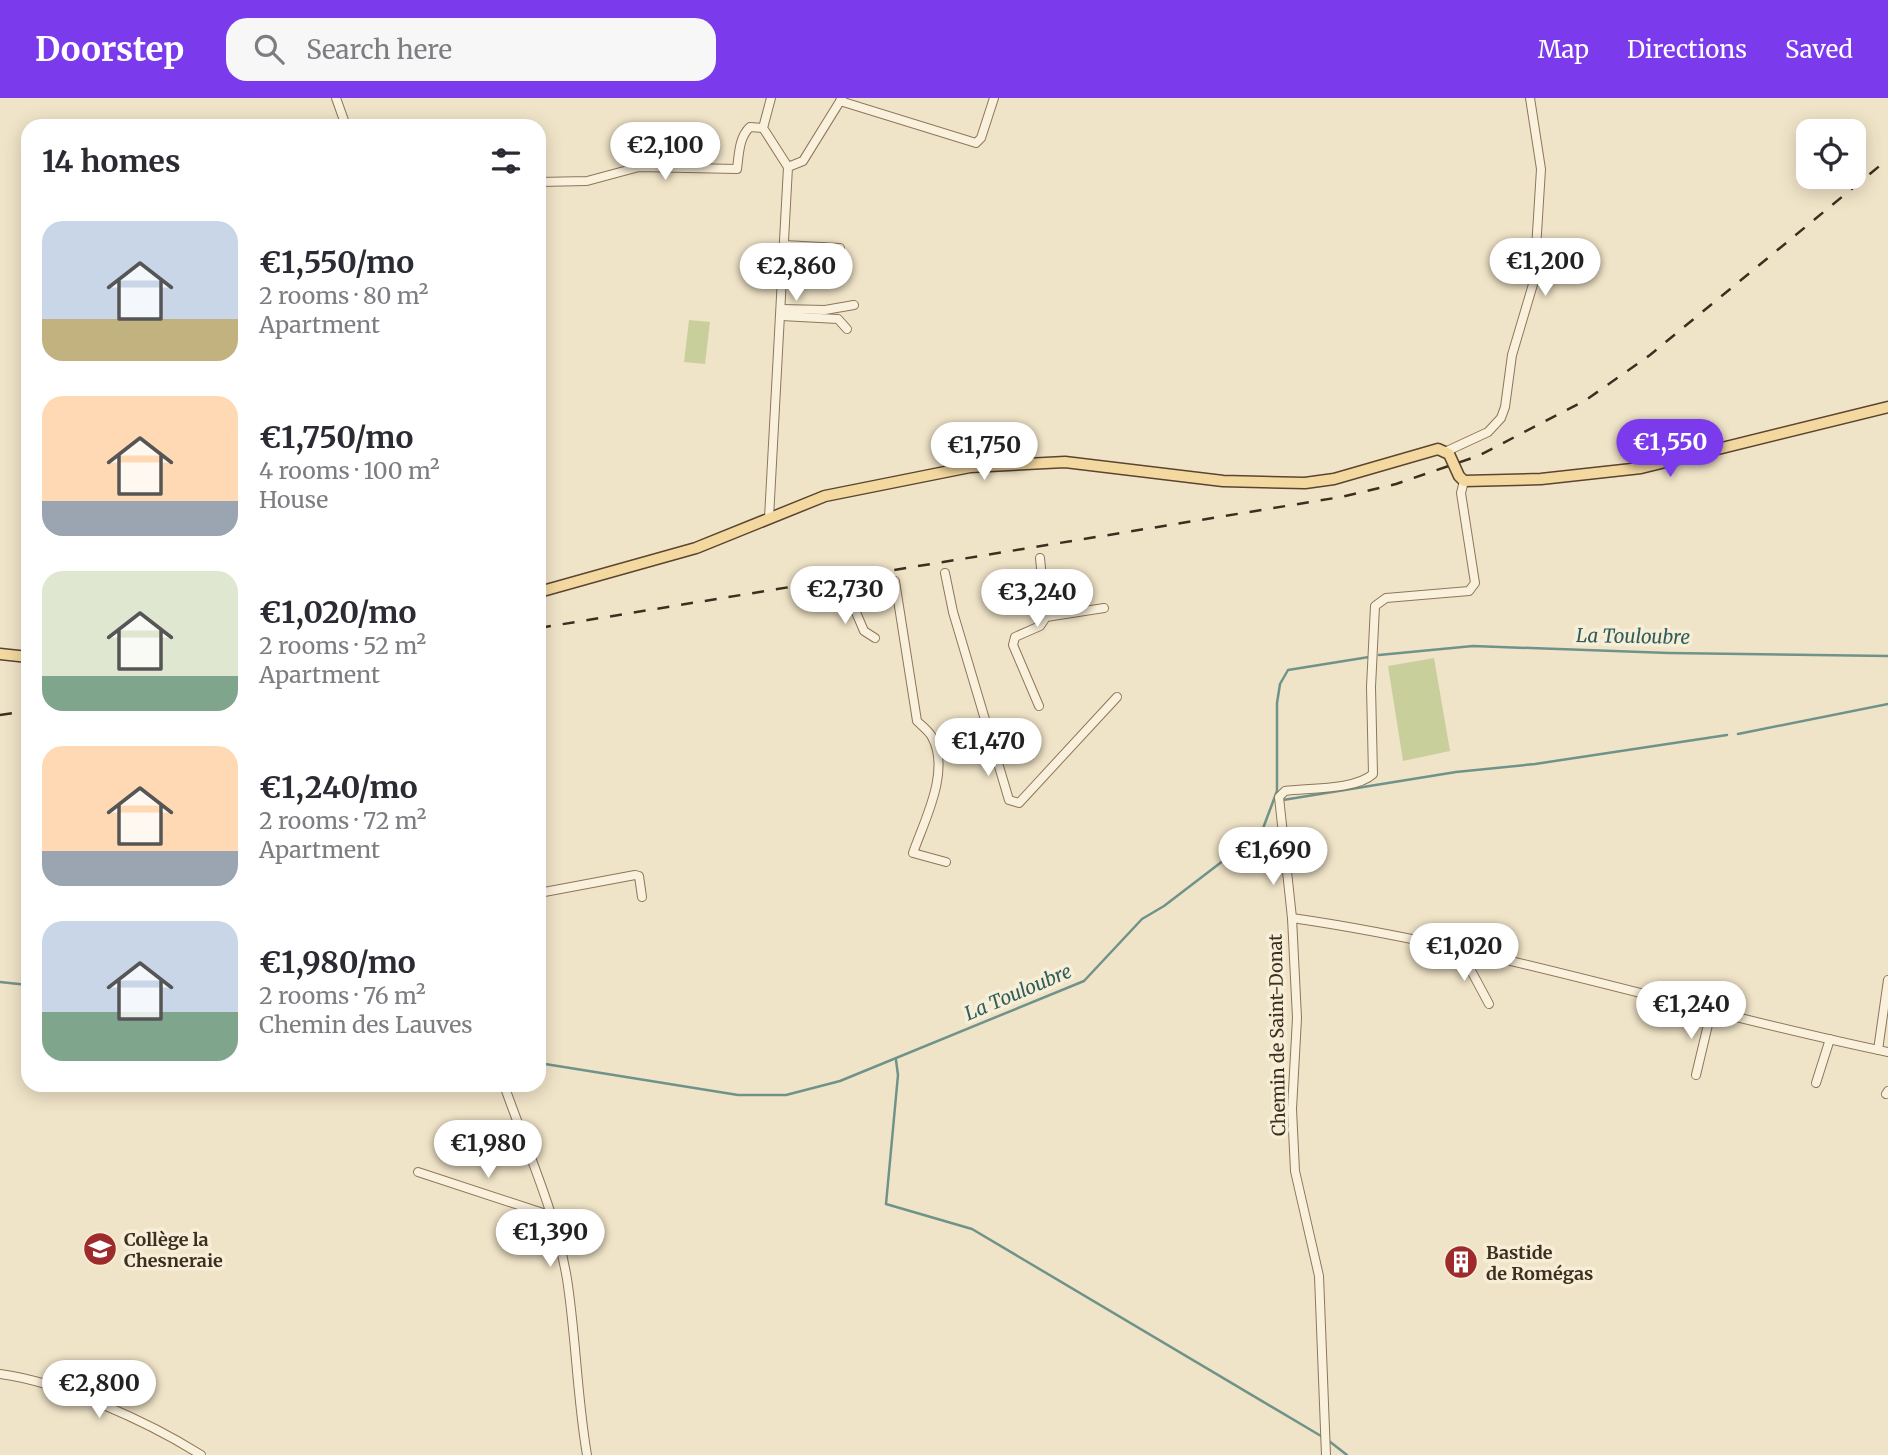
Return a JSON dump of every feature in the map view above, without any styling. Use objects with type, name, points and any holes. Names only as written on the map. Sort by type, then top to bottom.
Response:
[{"type":"main road","points":[[546,590],[696,548],[844,490],[1003,464],[1084,463],[1223,481],[1305,483],[1334,479],[1438,449],[1447,451],[1464,481],[1541,479],[1641,468],[1888,407]]},
{"type":"main road","points":[[0,654],[21,656]]},
{"type":"street","points":[[336,98],[344,119]]},
{"type":"street","points":[[769,518],[788,167],[763,128],[771,98]]},
{"type":"street","points":[[788,167],[803,161],[841,100],[976,143],[981,138],[994,98]]},
{"type":"street","points":[[1447,451],[1488,432],[1501,418],[1505,407],[1512,355],[1534,282],[1541,169],[1530,98]]},
{"type":"street","points":[[546,182],[587,181],[639,167],[737,169],[741,140],[746,130],[750,127],[763,128]]},
{"type":"street","points":[[784,246],[840,248]]},
{"type":"street","points":[[781,312],[825,310],[854,305]]},
{"type":"street","points":[[781,312],[838,319],[847,329]]},
{"type":"street","name":"Chemin de Saint-Donat","points":[[1326,1455],[1319,1276],[1295,1171],[1292,1109],[1297,1018],[1292,918],[1279,797],[1285,791],[1351,785],[1366,781],[1373,774],[1371,687],[1375,606],[1386,598],[1469,591],[1475,583],[1461,493],[1464,481]]},
{"type":"street","points":[[1039,706],[1013,645],[1016,637],[1040,626],[1046,617],[1040,558]]},
{"type":"street","points":[[945,573],[953,612],[1009,800],[1019,803],[1117,698]]},
{"type":"street","points":[[895,581],[917,721],[932,736],[938,766],[933,793],[913,853],[946,862]]},
{"type":"street","points":[[846,589],[864,631],[875,638]]},
{"type":"street","points":[[1046,617],[1104,608]]},
{"type":"street","points":[[546,892],[635,875],[639,876],[642,897]]},
{"type":"street","points":[[1292,918],[1361,928],[1460,950],[1711,1012],[1888,1052]]},
{"type":"street","points":[[1460,950],[1489,1004]]},
{"type":"street","points":[[1878,1050],[1888,980]]},
{"type":"street","points":[[1696,1075],[1711,1012]]},
{"type":"street","points":[[1816,1083],[1830,1040]]},
{"type":"street","points":[[506,1092],[549,1215],[567,1279],[587,1455]]},
{"type":"street","points":[[418,1172],[549,1215]]},
{"type":"street","points":[[0,1374],[22,1377],[104,1406],[177,1440],[201,1455]]},
{"type":"green space","points":[[689,320],[710,322],[705,364],[684,362]]},
{"type":"green space","points":[[1434,658],[1450,751],[1403,761],[1388,666]]},
{"type":"waterway","name":"La Touloubre","points":[[1379,655],[1473,646],[1669,653],[1888,656]]},
{"type":"waterway","name":"La Touloubre","points":[[546,1064],[738,1095],[786,1095],[840,1081],[1084,981],[1142,919],[1164,906],[1262,831],[1277,791],[1277,703],[1280,684],[1288,670],[1369,657]]},
{"type":"waterway","points":[[1738,734],[1888,704]]},
{"type":"waterway","points":[[1283,800],[1456,772],[1535,764],[1727,735]]},
{"type":"waterway","name":"La Touloubre","points":[[0,982],[21,984]]},
{"type":"waterway","points":[[896,1060],[898,1075],[886,1204],[972,1229],[1321,1436]]},
{"type":"waterway","points":[[1329,1441],[1347,1455]]},
{"type":"railway","points":[[546,627],[1341,497],[1396,484],[1478,456],[1586,400],[1650,355],[1888,159]]},
{"type":"railway","points":[[0,715],[21,712]]},
{"type":"place","name":"Collège la Chesneraie","points":[[100,1249]]},
{"type":"place","name":"Bastide de Romégas","points":[[1461,1262]]}]
